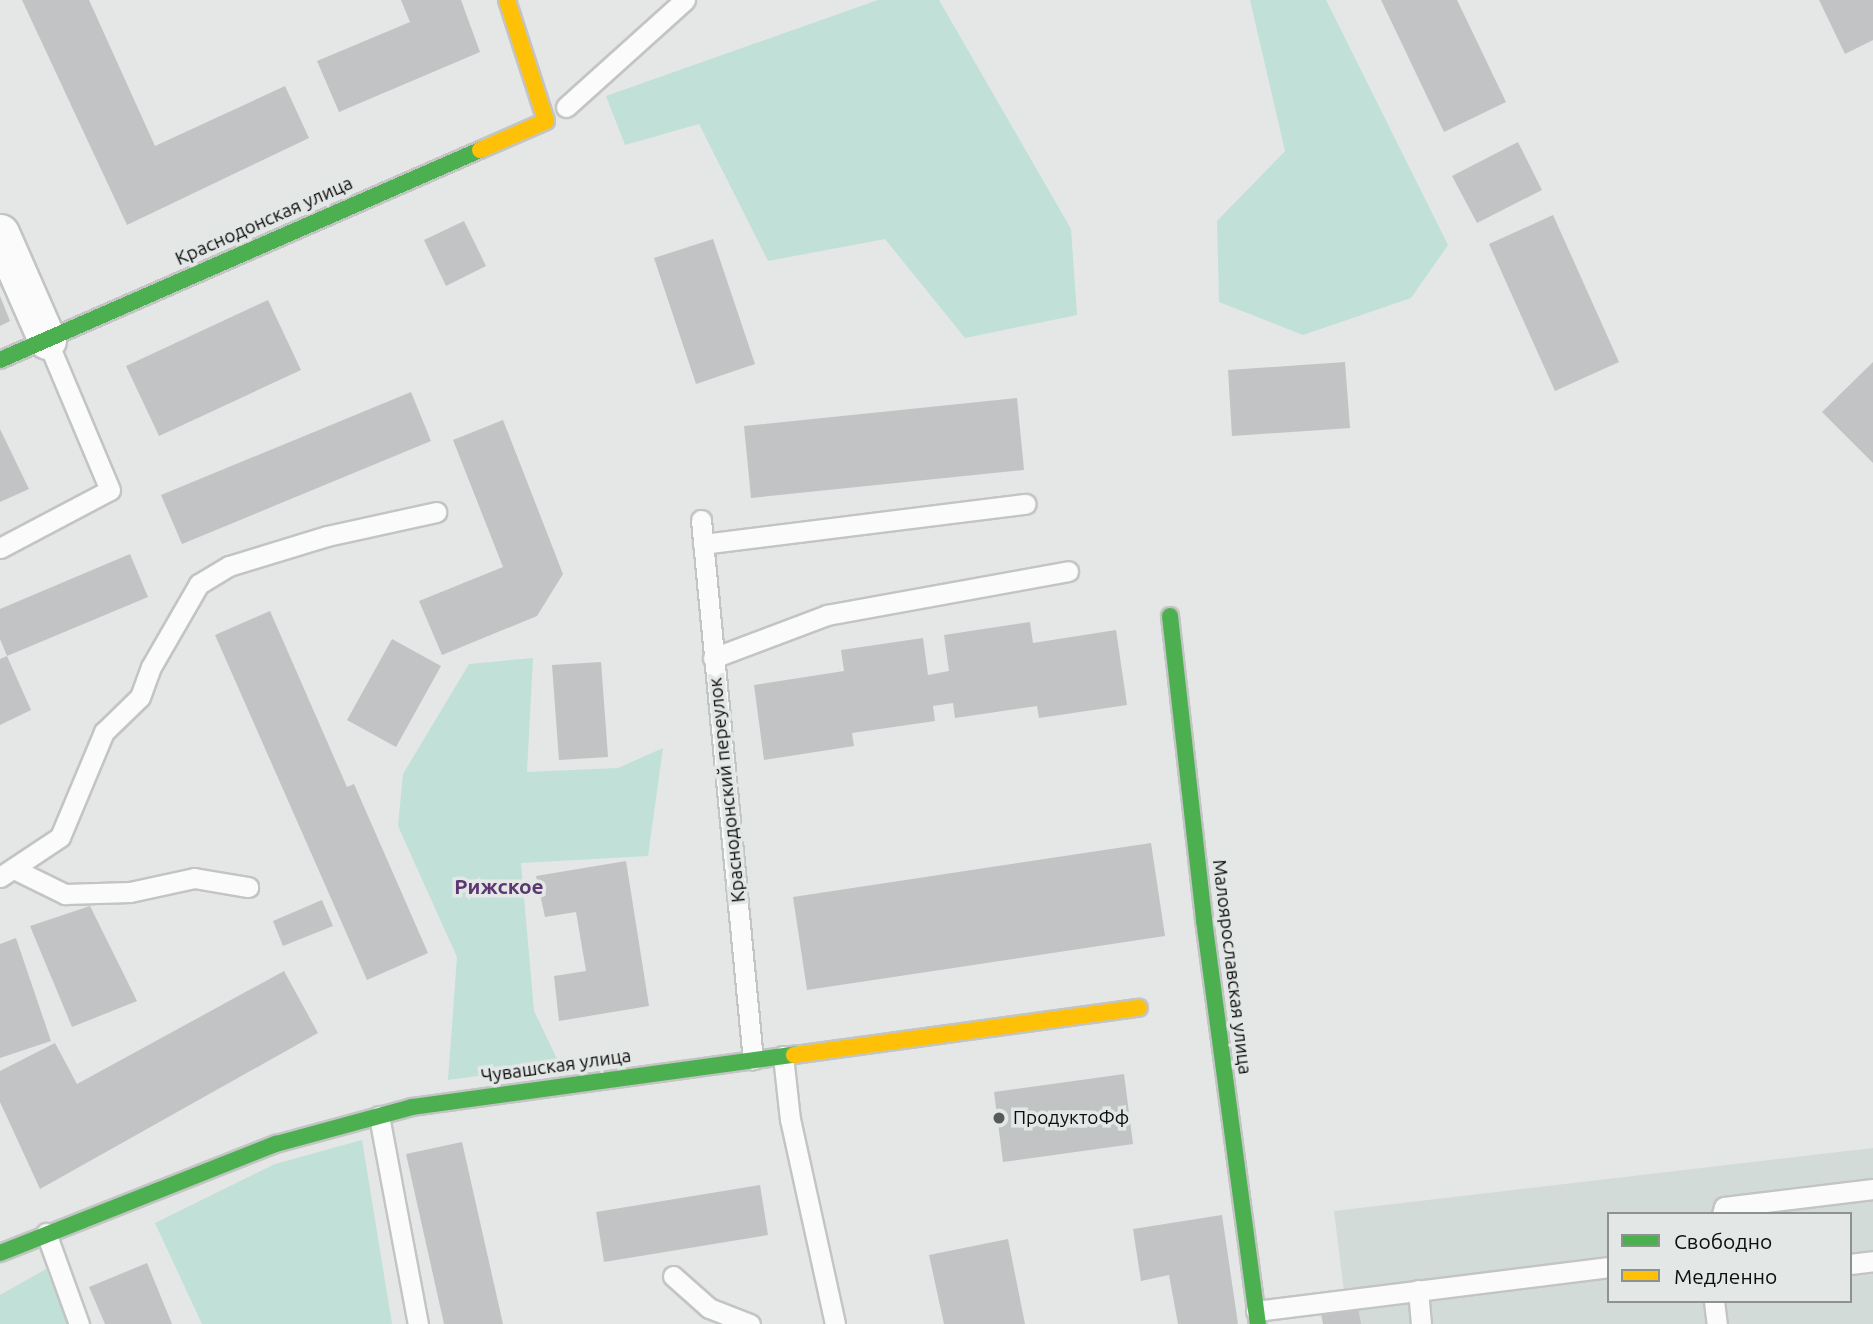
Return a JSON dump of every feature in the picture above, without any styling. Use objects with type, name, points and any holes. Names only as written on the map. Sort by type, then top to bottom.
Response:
[{"type":"street","name":"Краснодонская улица","points":[[0,360],[546,121],[507,0]]},
{"type":"street","points":[[0,233],[47,340]]},
{"type":"street","name":"Малоярославская улица","points":[[1170,616],[1204,920],[1257,1317]]},
{"type":"street","name":"Чувашская улица","points":[[0,1253],[276,1144],[412,1107],[1139,1007]]},
{"type":"lane","points":[[566,107],[685,0]]},
{"type":"lane","points":[[0,548],[110,490],[47,340]]},
{"type":"lane","points":[[703,544],[1026,504]]},
{"type":"lane","points":[[8,874],[60,837],[104,732],[141,697],[151,667],[199,584],[229,566],[327,536],[436,512]]},
{"type":"lane","name":"Краснодонский переулок","points":[[701,520],[753,1060]]},
{"type":"lane","points":[[713,658],[827,615],[1068,571]]},
{"type":"lane","points":[[8,874],[65,894],[130,892],[194,878],[248,887]]},
{"type":"lane","points":[[783,1056],[790,1119],[835,1324]]},
{"type":"lane","points":[[379,1116],[418,1324]]},
{"type":"lane","points":[[1723,1212],[1724,1207],[1873,1189]]},
{"type":"lane","points":[[47,1233],[79,1324]]},
{"type":"lane","points":[[1852,1265],[1873,1261]]},
{"type":"lane","points":[[1257,1317],[1418,1290],[1607,1267]]},
{"type":"lane","points":[[673,1276],[709,1308],[750,1324]]},
{"type":"lane","points":[[1418,1290],[1421,1324]]},
{"type":"lane","points":[[1714,1303],[1717,1324]]},
{"type":"shaded area","points":[[1873,1148],[1873,1324],[1348,1324],[1334,1211]]},
{"type":"green space","points":[[878,0],[939,0],[1071,229],[1077,315],[965,338],[885,239],[768,261],[699,124],[625,145],[606,96]]},
{"type":"green space","points":[[1250,0],[1326,0],[1448,245],[1411,298],[1303,335],[1219,302],[1217,221],[1285,151]]},
{"type":"green space","points":[[533,658],[527,772],[618,768],[663,748],[648,856],[521,863],[534,1011],[560,1065],[448,1080],[457,957],[398,826],[403,774],[469,664]]},
{"type":"green space","points":[[362,1140],[392,1324],[202,1324],[155,1223],[275,1164]]},
{"type":"green space","points":[[46,1269],[68,1324],[0,1324],[0,1295]]},
{"type":"building","points":[[22,0],[89,0],[155,146],[285,86],[309,138],[127,225]]},
{"type":"building","points":[[401,0],[461,0],[480,52],[339,112],[317,61],[410,22]]},
{"type":"building","points":[[1381,0],[1457,0],[1506,102],[1444,132]]},
{"type":"building","points":[[1819,0],[1873,0],[1873,40],[1845,54]]},
{"type":"building","points":[[1518,142],[1542,190],[1477,223],[1452,176]]},
{"type":"building","points":[[1553,215],[1619,362],[1555,391],[1489,244]]},
{"type":"building","points":[[464,221],[486,266],[446,286],[424,240]]},
{"type":"building","points":[[713,239],[755,364],[696,384],[654,258]]},
{"type":"building","points":[[0,296],[10,321],[0,326]]},
{"type":"building","points":[[268,300],[301,370],[159,436],[126,366]]},
{"type":"building","points":[[1345,362],[1350,428],[1232,436],[1228,370]]},
{"type":"building","points":[[1873,362],[1873,463],[1822,412]]},
{"type":"building","points":[[411,392],[431,441],[182,544],[161,495]]},
{"type":"building","points":[[1017,398],[1024,470],[751,498],[744,426]]},
{"type":"building","points":[[503,420],[563,574],[537,616],[442,655],[419,601],[503,567],[453,440]]},
{"type":"building","points":[[0,429],[29,489],[0,502]]},
{"type":"building","points":[[130,554],[148,597],[7,656],[0,639],[0,609]]},
{"type":"building","points":[[270,611],[347,787],[354,784],[428,953],[367,980],[215,635]]},
{"type":"building","points":[[1030,622],[1033,643],[1116,630],[1127,705],[1039,718],[1037,706],[955,718],[953,703],[933,706],[935,721],[852,733],[854,746],[764,760],[754,685],[844,671],[841,650],[923,638],[928,675],[949,671],[944,635]]},
{"type":"building","points":[[392,639],[441,666],[396,747],[347,720]]},
{"type":"building","points":[[7,656],[31,710],[0,725],[0,659]]},
{"type":"building","points":[[601,662],[608,757],[559,760],[552,665]]},
{"type":"building","points":[[1151,843],[1165,936],[807,990],[793,897]]},
{"type":"building","points":[[626,861],[649,1006],[559,1021],[554,976],[586,971],[576,912],[545,917],[536,876]]},
{"type":"building","points":[[322,900],[333,926],[283,946],[273,921]]},
{"type":"building","points":[[90,906],[137,1001],[72,1027],[30,926]]},
{"type":"building","points":[[16,938],[51,1041],[0,1058],[0,944]]},
{"type":"building","points":[[284,971],[318,1033],[40,1189],[0,1102],[0,1071],[55,1043],[77,1084]]},
{"type":"building","points":[[1124,1074],[1133,1144],[1003,1162],[994,1092]]},
{"type":"building","points":[[462,1142],[503,1324],[444,1324],[406,1154]]},
{"type":"building","points":[[760,1185],[768,1235],[604,1262],[596,1212]]},
{"type":"building","points":[[1222,1215],[1238,1324],[1178,1324],[1169,1275],[1141,1281],[1133,1229]]},
{"type":"building","points":[[1008,1239],[1025,1324],[944,1324],[929,1255]]},
{"type":"building","points":[[147,1263],[172,1324],[105,1324],[89,1287]]},
{"type":"building","points":[[1358,1307],[1361,1324],[1323,1324],[1321,1314]]},
{"type":"traffic: fast","points":[[0,360],[480,150]]},
{"type":"traffic: fast","points":[[1170,616],[1204,920],[1258,1324]]},
{"type":"traffic: fast","points":[[0,1253],[276,1144],[412,1107],[794,1055]]},
{"type":"traffic: slow","points":[[480,150],[546,121],[507,0]]},
{"type":"traffic: slow","points":[[794,1055],[1139,1008]]},
{"type":"place","name":"ПродуктоФф","points":[[999,1118]]},
{"type":"district","name":"Рижское","points":[[499,886]]}]
